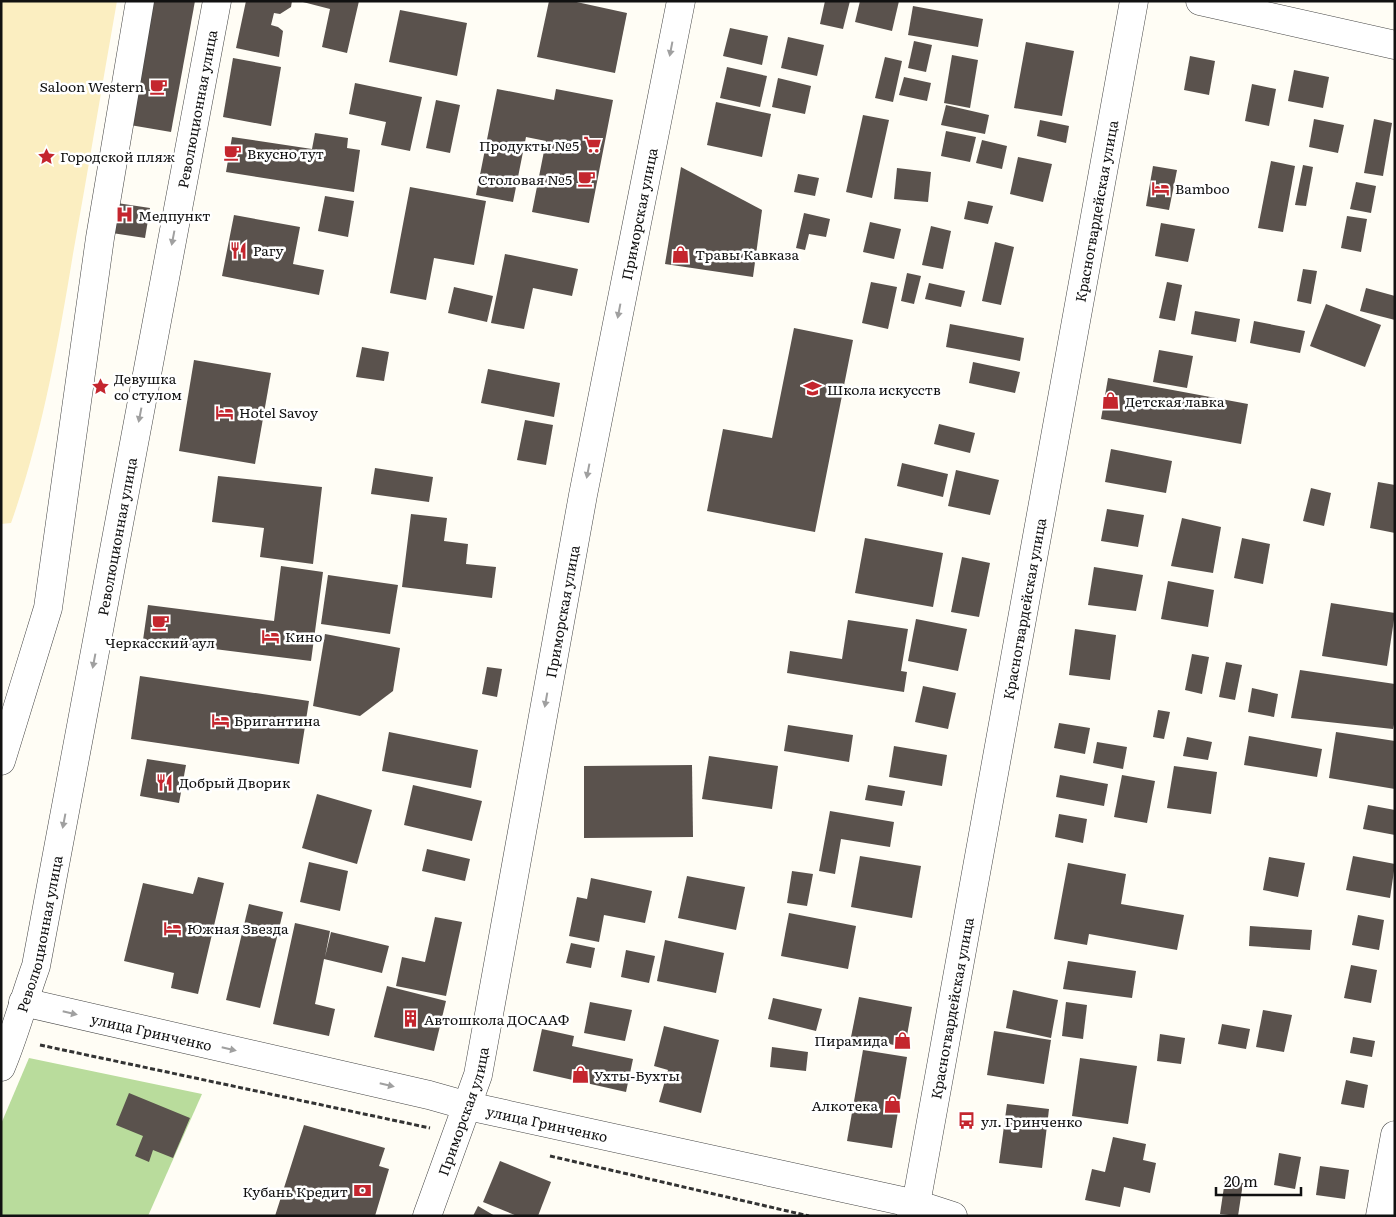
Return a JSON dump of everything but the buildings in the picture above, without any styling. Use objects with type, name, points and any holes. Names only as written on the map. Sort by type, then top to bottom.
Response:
[{"type":"street","points":[[1,761],[48,608],[100,238],[140,1]]},
{"type":"street","name":"Революционная улица","points":[[1,1067],[36,966],[218,1]]},
{"type":"street","name":"Приморская улица","points":[[427,1216],[478,1075],[581,505],[681,1]]},
{"type":"street","name":"Красногвардейская улица","points":[[914,1210],[1134,1]]},
{"type":"street","points":[[1200,1],[1395,45]]},
{"type":"street","name":"улица Гринченко","points":[[23,1002],[429,1095],[468,1106],[914,1210],[953,1216]]},
{"type":"street","points":[[1380,1216],[1395,1135]]},
{"type":"path","points":[[12,1039],[458,1134]]},
{"type":"path","points":[[543,1154],[808,1216]]},
{"type":"green space","points":[[29,1058],[202,1094],[148,1216],[1,1216],[1,1124]]},
{"type":"sand","name":"Городской пляж","points":[[1,1],[117,1],[48,390],[32,457],[11,523],[1,524]]},
{"type":"place","name":"Saloon Western","points":[[158,86]]},
{"type":"place","name":"Продукты №5","points":[[593,145]]},
{"type":"place","name":"Вкусно тут","points":[[233,153]]},
{"type":"place","name":"Городской пляж","points":[[46,156]]},
{"type":"place","name":"Столовая №5","points":[[586,179]]},
{"type":"place","name":"Bamboo","points":[[1161,188]]},
{"type":"place","name":"Медпункт","points":[[124,215]]},
{"type":"place","name":"Рагу","points":[[239,250]]},
{"type":"place","name":"Травы Кавказа","points":[[681,254]]},
{"type":"place","name":"Девушка со стулом","points":[[100,386]]},
{"type":"place","name":"Школа искусств","points":[[813,389]]},
{"type":"place","name":"Детская лавка","points":[[1111,401]]},
{"type":"place","name":"Hotel Savoy","points":[[225,412]]},
{"type":"place","name":"Черкасский аул","points":[[160,622]]},
{"type":"place","name":"Кино","points":[[271,636]]},
{"type":"place","name":"Бригантина","points":[[220,720]]},
{"type":"place","name":"Добрый Дворик","points":[[165,782]]},
{"type":"place","name":"Южная Звезда","points":[[173,928]]},
{"type":"place","name":"Автошкола ДОСААФ","points":[[410,1019]]},
{"type":"place","name":"Пирамида","points":[[902,1040]]},
{"type":"place","name":"Ухты-Бухты","points":[[580,1075]]},
{"type":"place","name":"Алкотека","points":[[892,1105]]},
{"type":"place","name":"ул. Гринченко","points":[[967,1121]]},
{"type":"place","name":"Кубань Кредит","points":[[362,1191]]}]
